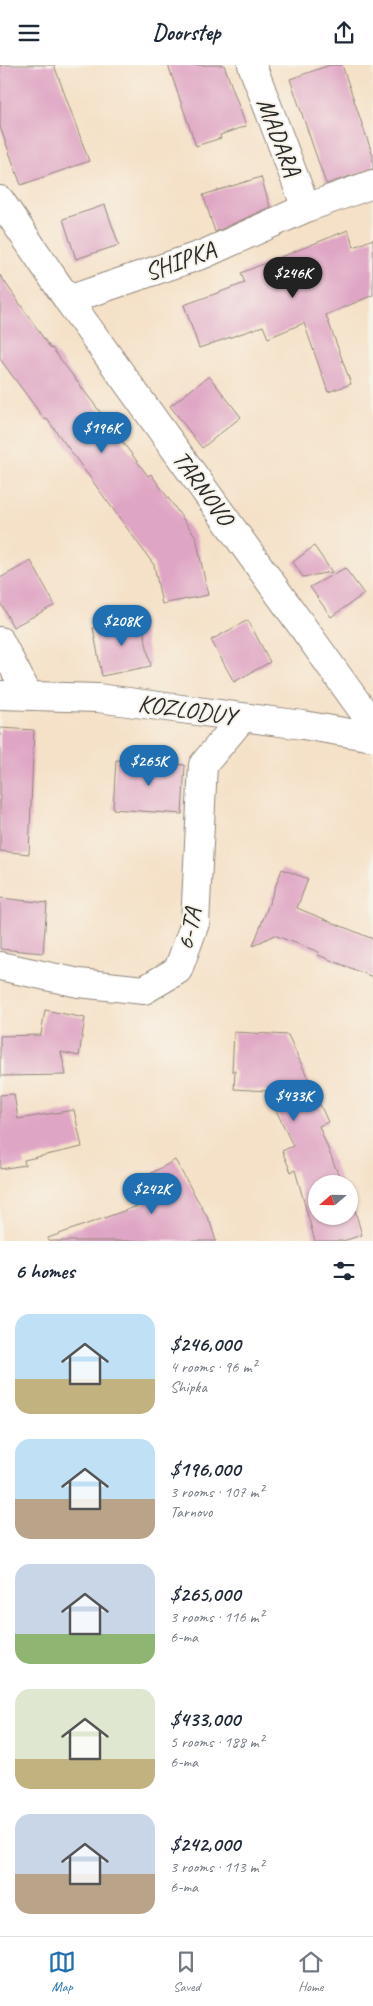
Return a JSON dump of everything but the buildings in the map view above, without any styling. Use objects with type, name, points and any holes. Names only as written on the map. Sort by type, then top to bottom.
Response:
[{"type":"street","name":"MADARA","points":[[252,65],[306,208]]},
{"type":"street","name":"SHIPKA","points":[[68,300],[204,254],[306,208],[373,184]]},
{"type":"street","name":"TARNOVO","points":[[0,200],[68,300],[373,725]]},
{"type":"street","points":[[0,641],[28,695]]},
{"type":"street","name":"KOZLODUY","points":[[0,695],[98,698],[243,717],[373,737]]},
{"type":"street","name":"6-ТА","points":[[0,966],[79,983],[144,991],[178,970],[195,923],[203,765],[243,717]]}]
